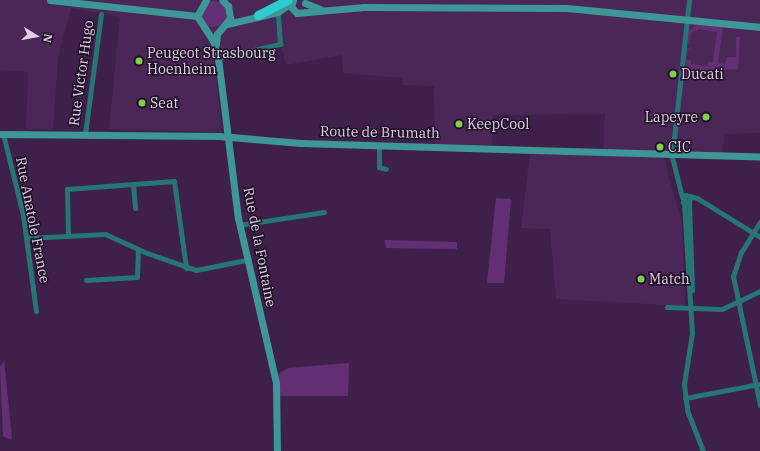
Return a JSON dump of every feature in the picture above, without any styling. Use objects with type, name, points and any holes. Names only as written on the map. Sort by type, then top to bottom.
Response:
[{"type":"highway","points":[[258,16],[290,1]]},
{"type":"street","points":[[50,0],[197,16],[203,1]]},
{"type":"street","points":[[222,0],[230,12],[242,19]]},
{"type":"street","points":[[689,0],[674,154],[682,197],[688,200],[700,201],[760,237]]},
{"type":"street","points":[[218,58],[280,44],[280,11],[290,1],[294,11]]},
{"type":"street","points":[[303,11],[304,1],[322,9]]},
{"type":"street","points":[[206,30],[221,29],[227,24],[242,19],[280,11],[322,9],[567,8],[760,27]]},
{"type":"street","points":[[227,24],[230,12]]},
{"type":"street","name":"Rue Victor Hugo","points":[[85,134],[101,14]]},
{"type":"street","name":"Rue de la Fontaine","points":[[197,16],[216,46],[239,225],[276,383],[277,451]]},
{"type":"street","name":"Rue de la Fontaine","points":[[216,46],[221,29]]},
{"type":"street","name":"Route de Brumath","points":[[2,134],[228,137],[379,146],[760,157]]},
{"type":"street","name":"Rue Anatole France","points":[[2,134],[27,238],[36,310]]},
{"type":"street","points":[[379,146],[379,167],[386,169]]},
{"type":"street","points":[[68,236],[67,188],[174,181],[186,268]]},
{"type":"street","points":[[679,182],[688,200],[692,308],[692,333],[684,371],[685,398],[703,451]]},
{"type":"street","points":[[133,184],[135,208]]},
{"type":"street","points":[[239,225],[324,212]]},
{"type":"street","points":[[760,222],[752,232],[734,270],[737,301],[757,384],[760,405]]},
{"type":"street","points":[[27,238],[105,234],[138,250],[186,268],[207,270],[246,260]]},
{"type":"street","points":[[86,280],[137,277],[138,250]]},
{"type":"street","points":[[667,307],[722,309],[760,291]]},
{"type":"street","points":[[685,398],[757,384]]},
{"type":"shaded area","points":[[0,0],[760,0],[760,133],[724,134],[722,154],[663,156],[682,223],[685,306],[556,299],[550,229],[521,228],[530,154],[603,155],[605,114],[493,115],[492,145],[435,144],[434,86],[403,85],[403,78],[343,73],[342,55],[286,65],[282,48],[214,60],[222,132],[109,129],[120,17],[71,8],[58,58],[53,129],[26,129],[28,72],[0,70]]},
{"type":"shaded area","points":[[213,1],[222,5],[226,14],[222,23],[213,27],[204,23],[200,14],[204,5]]},
{"type":"shaded area","points":[[697,25],[723,27],[718,63],[725,64],[727,57],[736,57],[736,37],[740,37],[738,69],[688,71],[687,77],[684,75],[687,50],[688,48],[691,49],[688,49],[686,59],[691,60],[691,64],[708,66],[708,62],[713,62],[717,32],[699,29],[691,33],[689,42],[692,44],[688,43],[689,31]]},
{"type":"shaded area","points":[[496,198],[511,199],[504,283],[487,283]]},
{"type":"shaded area","points":[[385,240],[457,242],[457,249],[386,248]]},
{"type":"shaded area","points":[[4,360],[11,440],[3,436],[0,367]]},
{"type":"shaded area","points":[[349,363],[348,396],[279,396],[278,374],[288,368]]},
{"type":"place","name":"Peugeot Strasbourg Hoenheim","points":[[139,61]]},
{"type":"place","name":"Ducati","points":[[673,74]]},
{"type":"place","name":"Seat","points":[[142,103]]},
{"type":"place","name":"Lapeyre","points":[[706,117]]},
{"type":"place","name":"KeepCool","points":[[459,124]]},
{"type":"place","name":"CIC","points":[[660,147]]},
{"type":"place","name":"Match","points":[[641,279]]}]
